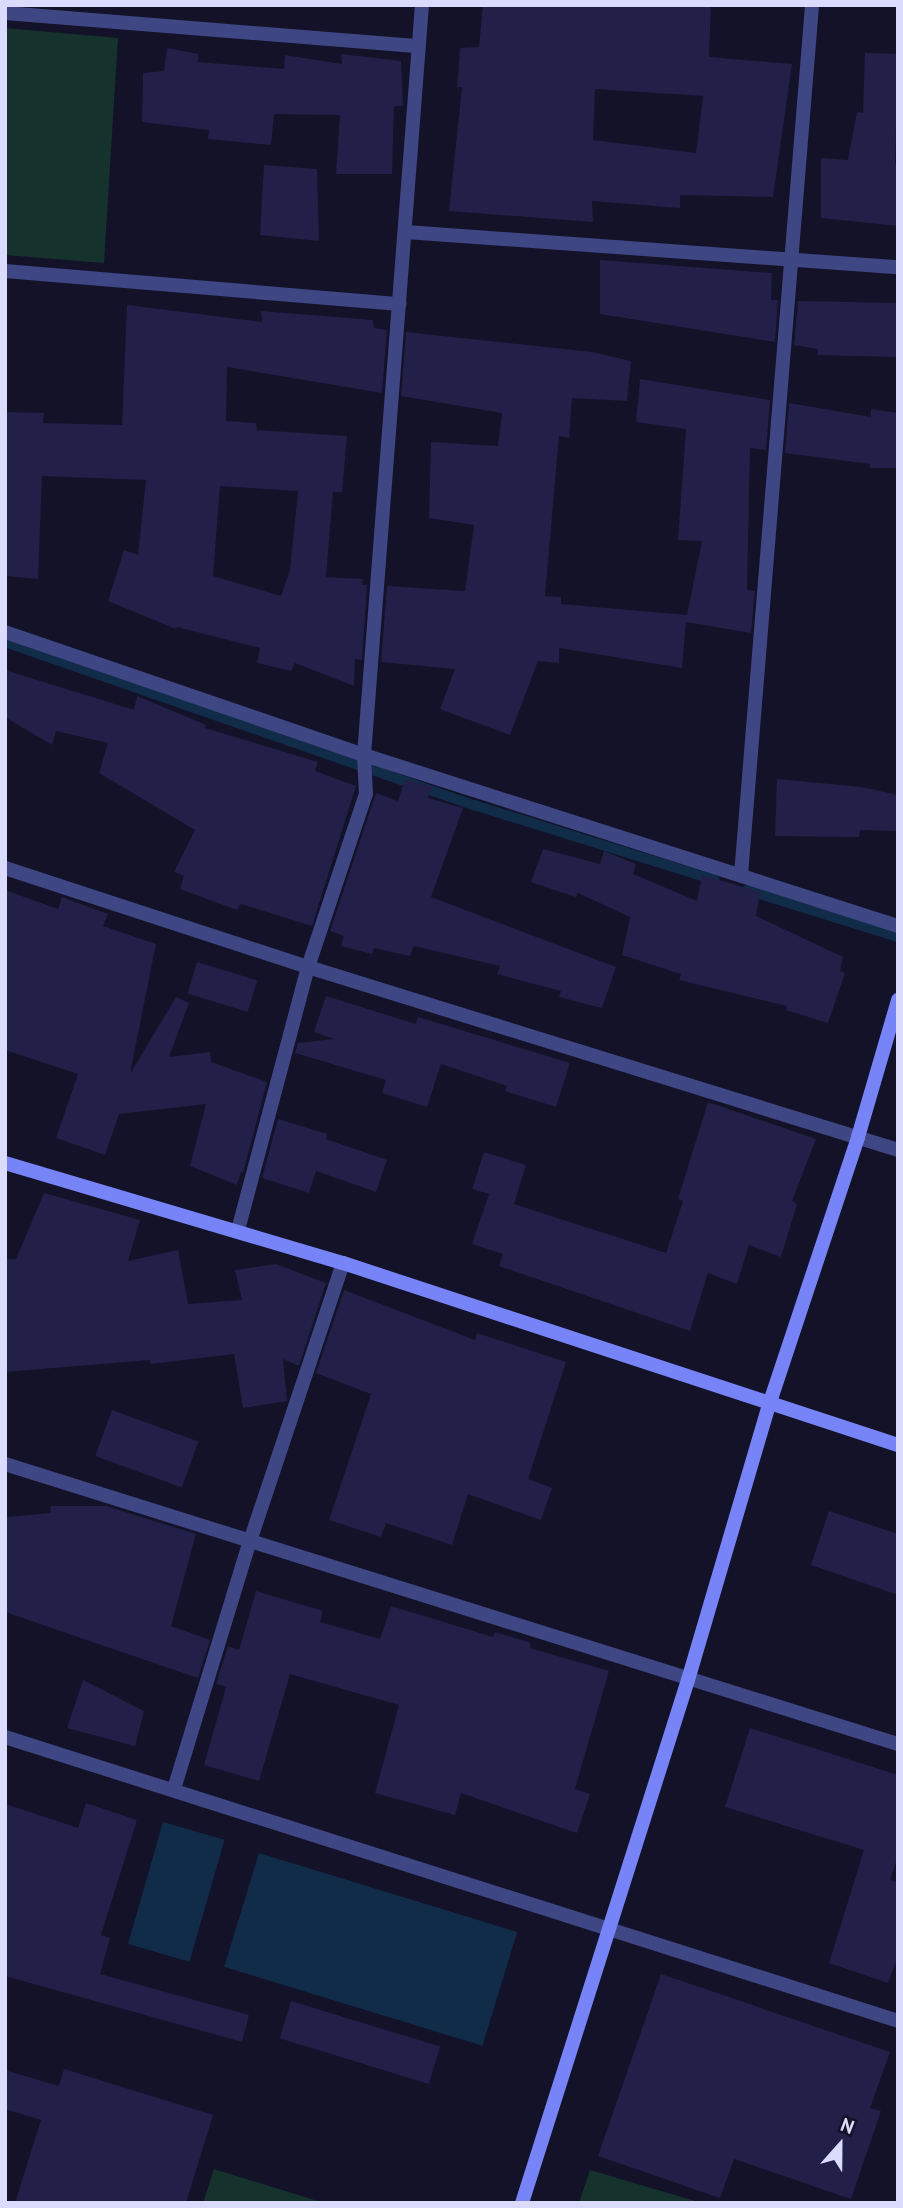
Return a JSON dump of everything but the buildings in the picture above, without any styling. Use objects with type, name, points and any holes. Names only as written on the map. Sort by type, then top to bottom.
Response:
[{"type":"street","points":[[238,1230],[308,967],[366,794],[364,755],[422,5]]},
{"type":"street","points":[[741,876],[812,5]]},
{"type":"street","points":[[5,13],[419,46]]},
{"type":"street","points":[[406,232],[898,267]]},
{"type":"street","points":[[5,271],[400,304]]},
{"type":"street","points":[[5,632],[364,755],[898,926]]},
{"type":"street","points":[[5,868],[308,967],[898,1150]]},
{"type":"street","points":[[522,2203],[688,1680],[769,1405],[858,1137],[898,1000]]},
{"type":"street","points":[[5,1163],[238,1230],[898,1445]]},
{"type":"street","points":[[174,1789],[250,1541],[342,1264]]},
{"type":"street","points":[[5,1464],[898,1744]]},
{"type":"street","points":[[5,1737],[898,2021]]},
{"type":"green space","points":[[5,28],[118,38],[104,263],[5,255]]},
{"type":"green space","points":[[214,2169],[324,2203],[203,2203]]},
{"type":"green space","points":[[590,2170],[702,2203],[579,2203]]},
{"type":"water","points":[[163,1822],[225,1840],[190,1962],[128,1944]]},
{"type":"water","points":[[259,1853],[517,1932],[482,2046],[224,1967]]},
{"type":"waterway","points":[[5,642],[474,805],[715,880]]},
{"type":"waterway","points":[[747,890],[898,937]]}]
